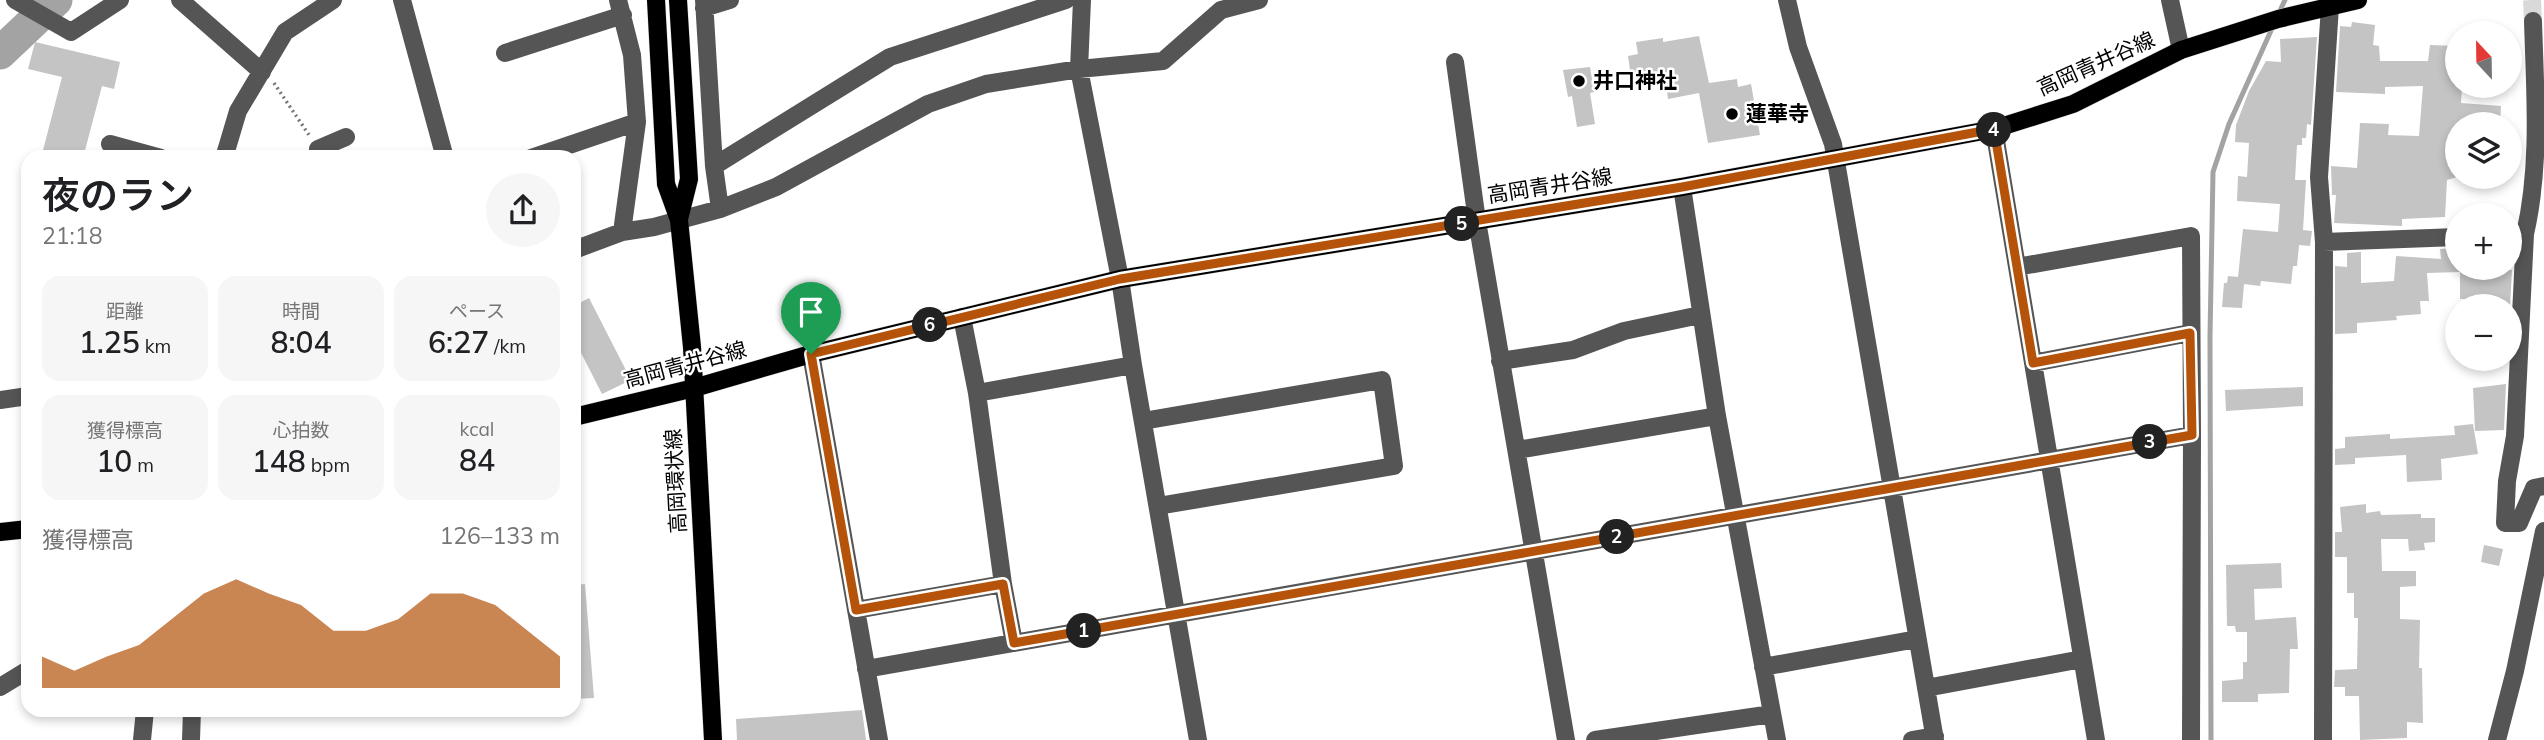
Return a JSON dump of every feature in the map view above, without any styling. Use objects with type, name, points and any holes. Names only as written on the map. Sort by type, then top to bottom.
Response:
[{"type":"main road","name":"高岡環状線","points":[[656,0],[666,184],[679,220],[694,388],[713,740]]},
{"type":"main road","name":"高岡環状線","points":[[678,0],[689,179],[679,220]]},
{"type":"main road","name":"高岡青井谷線","points":[[581,416],[694,388],[811,354],[1120,279],[1682,187],[1994,129],[2073,104],[2181,50],[2336,3],[2358,0]]},
{"type":"main road","points":[[0,532],[21,530]]},
{"type":"street","points":[[15,0],[71,32],[120,0]]},
{"type":"street","points":[[180,0],[262,72]]},
{"type":"street","points":[[227,150],[239,111],[285,32],[333,0]]},
{"type":"street","points":[[402,0],[443,150]]},
{"type":"street","points":[[720,209],[714,166],[704,4],[730,0]]},
{"type":"street","points":[[714,166],[890,57],[1066,0]]},
{"type":"street","points":[[1082,0],[1079,69],[1120,279],[1198,740]]},
{"type":"street","points":[[581,247],[622,232],[720,209],[776,187],[928,104],[986,84],[1079,69],[1163,61],[1221,10],[1259,0]]},
{"type":"street","points":[[1787,0],[1798,47],[1833,144],[1935,738],[1912,740]]},
{"type":"street","points":[[2170,0],[2181,50]]},
{"type":"street","points":[[2323,740],[2324,242],[2319,177],[2336,3]]},
{"type":"street","points":[[505,53],[620,8],[632,55],[637,122],[622,232]]},
{"type":"street","points":[[2522,224],[2530,209],[2537,136],[2533,21]]},
{"type":"street","points":[[1455,62],[1477,221],[1566,740]]},
{"type":"street","points":[[555,150],[637,122]]},
{"type":"street","points":[[1994,129],[2096,740]]},
{"type":"street","points":[[2537,136],[2544,153]]},
{"type":"street","points":[[324,150],[346,137]]},
{"type":"street","points":[[110,145],[130,150]]},
{"type":"street","points":[[1682,187],[1717,416],[1777,740]]},
{"type":"street","points":[[2017,267],[2192,236],[2192,740]]},
{"type":"street","points":[[2324,242],[2445,237]]},
{"type":"street","points":[[2517,280],[2515,436],[2507,481],[2505,523],[2519,523],[2534,488],[2544,486]]},
{"type":"street","points":[[1500,361],[1573,350],[1624,331],[1700,315]]},
{"type":"street","points":[[961,317],[977,393],[1003,584],[1014,643]]},
{"type":"street","points":[[2033,363],[2190,333]]},
{"type":"street","points":[[811,354],[878,740]]},
{"type":"street","points":[[977,393],[1133,365]]},
{"type":"street","points":[[1143,421],[1382,380],[1394,466],[1158,506]]},
{"type":"street","points":[[0,400],[21,397]]},
{"type":"street","points":[[1517,450],[1717,416]]},
{"type":"street","points":[[866,669],[2192,435]]},
{"type":"street","points":[[2497,740],[2515,671],[2544,531]]},
{"type":"street","points":[[856,610],[1003,584]]},
{"type":"street","points":[[1763,667],[1917,639]]},
{"type":"street","points":[[1926,688],[2082,659]]},
{"type":"street","points":[[0,687],[21,674]]},
{"type":"street","points":[[1595,740],[1772,713]]},
{"type":"street","points":[[142,740],[144,717]]},
{"type":"street","points":[[191,740],[192,717]]},
{"type":"path","points":[[262,72],[272,80],[317,150]]},
{"type":"building","points":[[2352,22],[2375,25],[2373,45],[2379,46],[2380,61],[2428,61],[2430,45],[2445,46],[2445,98],[2461,98],[2461,103],[2501,106],[2501,112],[2445,112],[2445,217],[2402,219],[2402,226],[2334,223],[2336,195],[2332,195],[2331,166],[2357,168],[2360,123],[2389,124],[2388,135],[2419,136],[2423,86],[2385,87],[2385,94],[2336,92],[2340,26],[2351,27]]},
{"type":"building","points":[[1699,36],[1709,83],[1737,79],[1738,87],[1751,84],[1760,135],[1708,143],[1699,93],[1668,99],[1664,71],[1631,77],[1628,56],[1638,54],[1636,42],[1663,38],[1663,42]]},
{"type":"building","points":[[2317,37],[2311,125],[2307,124],[2306,138],[2302,138],[2302,145],[2297,145],[2295,180],[2306,180],[2303,230],[2312,231],[2310,246],[2299,245],[2297,266],[2293,266],[2291,284],[2261,281],[2260,286],[2244,284],[2242,308],[2222,307],[2224,283],[2227,283],[2228,276],[2238,277],[2243,229],[2278,232],[2280,204],[2237,201],[2238,176],[2247,177],[2249,143],[2235,142],[2236,125],[2249,91],[2266,61],[2281,62],[2280,39]]},
{"type":"building","points":[[35,42],[120,62],[114,89],[102,86],[85,150],[43,150],[62,77],[28,69]]},
{"type":"building","points":[[1590,67],[1594,92],[1590,93],[1595,124],[1577,127],[1572,96],[1568,97],[1563,70]]},
{"type":"building","points":[[2440,249],[2445,249],[2445,272],[2427,273],[2429,301],[2420,301],[2421,314],[2396,316],[2397,320],[2357,323],[2357,333],[2335,334],[2335,266],[2347,267],[2347,253],[2361,252],[2361,283],[2394,281],[2396,256],[2441,259]]},
{"type":"building","points":[[2460,280],[2511,280],[2511,294],[2460,294]]},
{"type":"building","points":[[589,298],[631,380],[602,394],[581,353],[581,302]]},
{"type":"building","points":[[2506,384],[2504,430],[2475,431],[2473,388]]},
{"type":"building","points":[[2303,387],[2303,406],[2226,411],[2225,390]]},
{"type":"building","points":[[2473,424],[2478,454],[2441,459],[2442,480],[2407,482],[2406,455],[2355,458],[2355,464],[2335,465],[2335,449],[2345,448],[2345,437],[2390,434],[2390,439],[2455,435],[2454,426]]},
{"type":"building","points":[[2366,504],[2366,513],[2380,511],[2381,515],[2421,514],[2421,518],[2435,518],[2435,542],[2424,543],[2425,550],[2409,551],[2408,539],[2381,539],[2382,571],[2416,571],[2416,586],[2400,587],[2400,619],[2420,620],[2419,668],[2422,668],[2423,723],[2407,722],[2407,738],[2360,740],[2359,696],[2345,696],[2345,687],[2334,687],[2335,670],[2357,669],[2358,618],[2354,618],[2354,593],[2347,593],[2347,557],[2335,557],[2335,532],[2342,532],[2340,507]]},
{"type":"building","points":[[2484,545],[2503,549],[2499,566],[2481,562]]},
{"type":"building","points":[[2281,563],[2282,588],[2254,589],[2255,620],[2296,617],[2298,649],[2290,649],[2289,693],[2258,694],[2258,702],[2222,702],[2222,681],[2243,679],[2243,662],[2247,662],[2247,632],[2236,632],[2235,626],[2227,626],[2226,565]]},
{"type":"building","points":[[581,584],[585,584],[594,698],[581,699]]},
{"type":"building","points":[[862,710],[866,740],[737,740],[736,719]]},
{"type":"waterway","points":[[0,53],[56,0]]},
{"type":"waterway","points":[[2278,15],[2285,0]]},
{"type":"waterway","points":[[2211,740],[2210,336],[2213,172],[2229,124],[2274,24]]},
{"type":"tunnel","points":[[2532,0],[2533,21]]},
{"type":"place","name":"井口神社","points":[[1579,81]]},
{"type":"place","name":"蓮華寺","points":[[1732,114]]},
{"type":"route","points":[[1994,129],[2033,363],[2190,333],[2192,435],[1014,643],[1003,584],[856,610],[811,354],[1120,279],[1682,187],[1994,129]]}]
